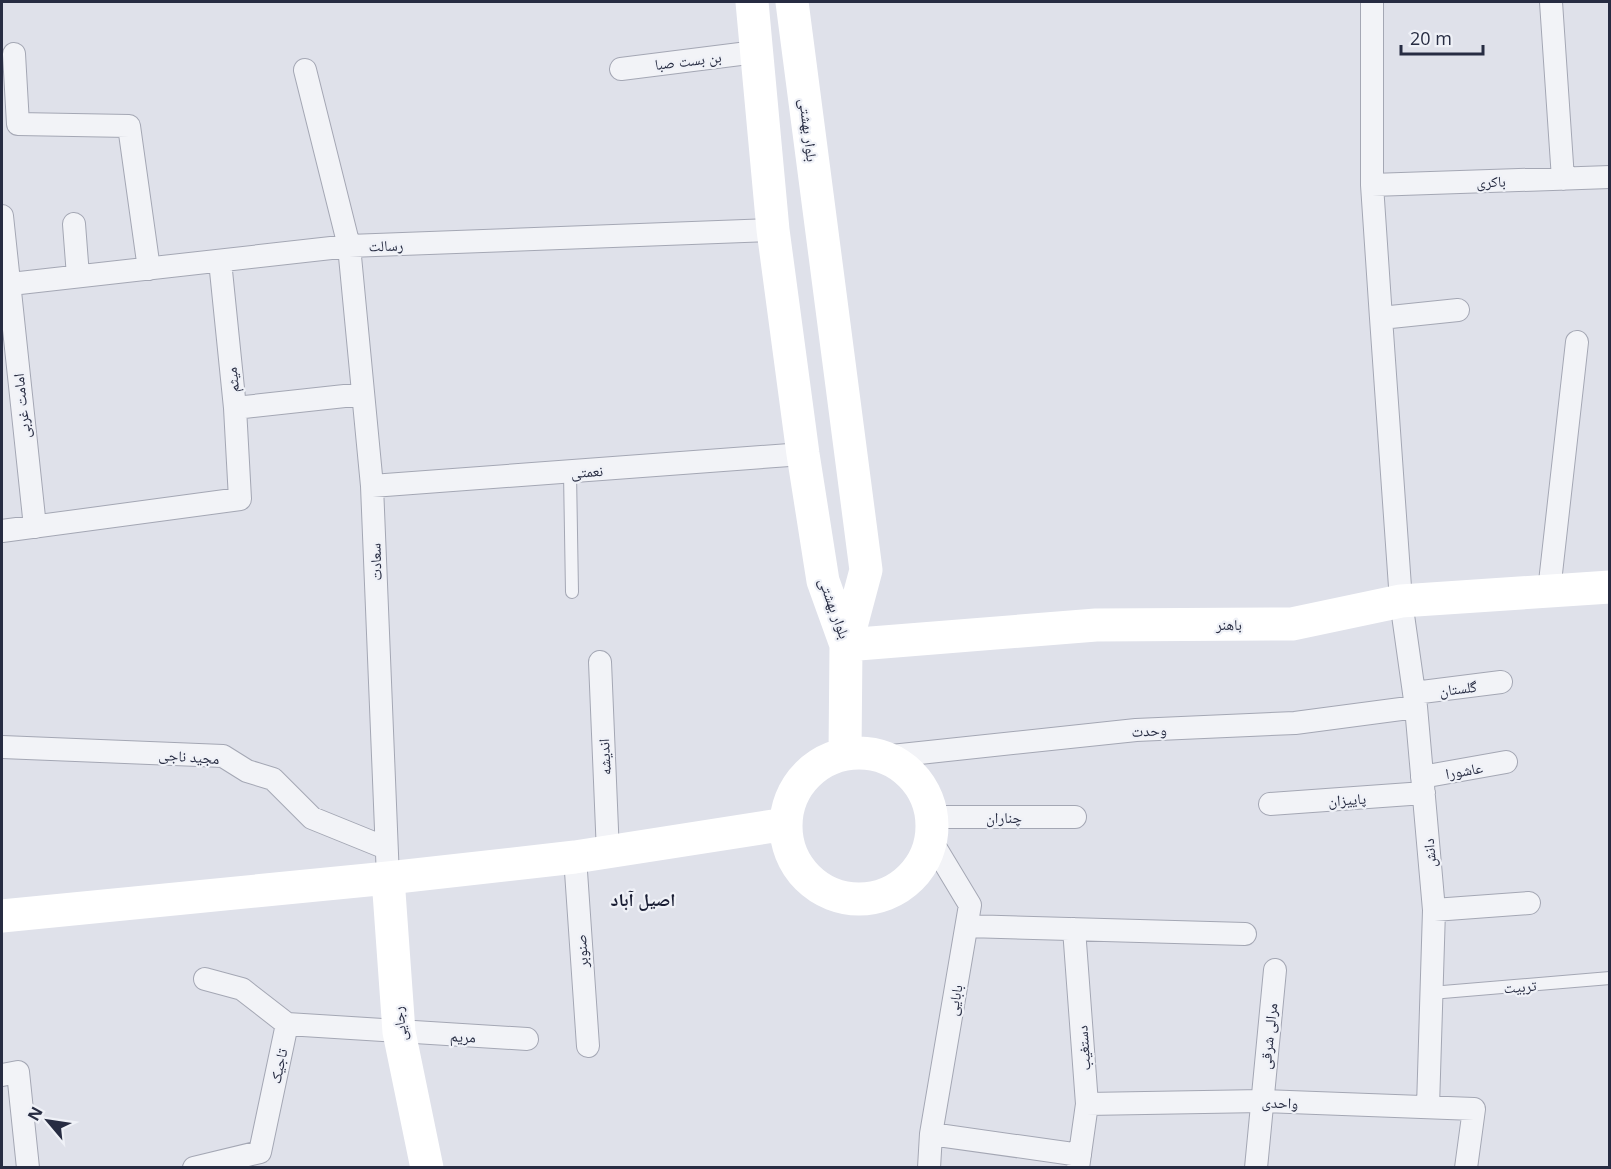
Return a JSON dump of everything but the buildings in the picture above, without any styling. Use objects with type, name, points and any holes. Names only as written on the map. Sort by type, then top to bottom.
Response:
[{"type":"main road","name":"بلوار بهشتی","points":[[752,2],[773,230],[803,454],[823,581],[846,645]]},
{"type":"main road","name":"بلوار بهشتی","points":[[792,2],[866,570],[846,645]]},
{"type":"main road","name":"باهنر","points":[[846,645],[1096,625],[1293,624],[1401,601],[1610,587]]},
{"type":"main road","points":[[845,754],[846,645]]},
{"type":"main road","points":[[869,753],[882,757],[893,760],[912,774],[926,794],[932,830],[923,864],[907,883],[886,895],[862,900],[839,897],[816,887],[800,870],[789,848],[786,824],[790,800],[803,778],[822,763],[845,754],[869,753]]},
{"type":"main road","points":[[2,916],[387,863],[575,857],[786,824]]},
{"type":"main road","name":"رجایی","points":[[387,863],[399,1032],[427,1167]]},
{"type":"street","name":"دانش","points":[[1372,2],[1372,185],[1381,318],[1401,601],[1415,700],[1434,910],[1428,1107]]},
{"type":"street","points":[[1551,2],[1563,178]]},
{"type":"street","name":"بن بست صبا","points":[[621,69],[756,52]]},
{"type":"street","points":[[14,54],[18,124],[129,126],[149,268]]},
{"type":"street","name":"سعادت","points":[[305,70],[349,246],[372,486],[387,863]]},
{"type":"street","name":"باکری","points":[[1372,185],[1610,177]]},
{"type":"street","name":"امامت غربی","points":[[2,216],[5,285],[35,527]]},
{"type":"street","points":[[74,224],[78,276]]},
{"type":"street","name":"رسالت","points":[[5,285],[349,246],[773,230]]},
{"type":"street","name":"میثم","points":[[35,527],[240,499],[235,408],[220,261]]},
{"type":"street","points":[[1381,318],[1458,310]]},
{"type":"street","points":[[1549,591],[1577,342]]},
{"type":"street","points":[[235,408],[363,394]]},
{"type":"street","name":"نعمتی","points":[[372,486],[803,454]]},
{"type":"street","points":[[2,531],[35,527]]},
{"type":"street","name":"اندیشه","points":[[600,662],[608,853]]},
{"type":"street","name":"گلستان","points":[[1415,700],[1501,682]]},
{"type":"street","name":"وحدت","points":[[882,757],[1136,730],[1295,723],[1415,700]]},
{"type":"street","name":"مجید ناجی","points":[[2,747],[222,756],[247,771],[273,779],[312,818],[387,863]]},
{"type":"street","name":"عاشورا","points":[[1423,785],[1506,762]]},
{"type":"street","name":"پاییزان","points":[[1270,804],[1423,785]]},
{"type":"street","name":"چناران","points":[[932,830],[1075,817]]},
{"type":"street","name":"بابایی","points":[[929,1167],[931,1134],[970,905],[932,830]]},
{"type":"street","name":"صنوبر","points":[[575,857],[588,1046]]},
{"type":"street","points":[[1434,910],[1529,903]]},
{"type":"street","points":[[967,926],[1245,934]]},
{"type":"street","name":"دستغیب","points":[[1074,929],[1087,1104],[1079,1161]]},
{"type":"street","name":"مرالی شرقی","points":[[1256,1167],[1275,970]]},
{"type":"street","points":[[205,979],[242,989],[287,1024],[399,1032]]},
{"type":"street","name":"تاجیک","points":[[194,1167],[260,1152],[287,1024]]},
{"type":"street","name":"مریم","points":[[399,1032],[527,1039]]},
{"type":"street","points":[[2,1075],[18,1072],[28,1167]]},
{"type":"street","name":"واحدی","points":[[1087,1104],[1262,1101],[1474,1109],[1466,1167]]},
{"type":"street","points":[[931,1134],[1079,1161]]},
{"type":"lane","points":[[570,473],[572,592]]},
{"type":"lane","name":"تربیت","points":[[1431,993],[1610,978]]},
{"type":"district","name":"اصیل آباد","points":[[643,899]]}]
